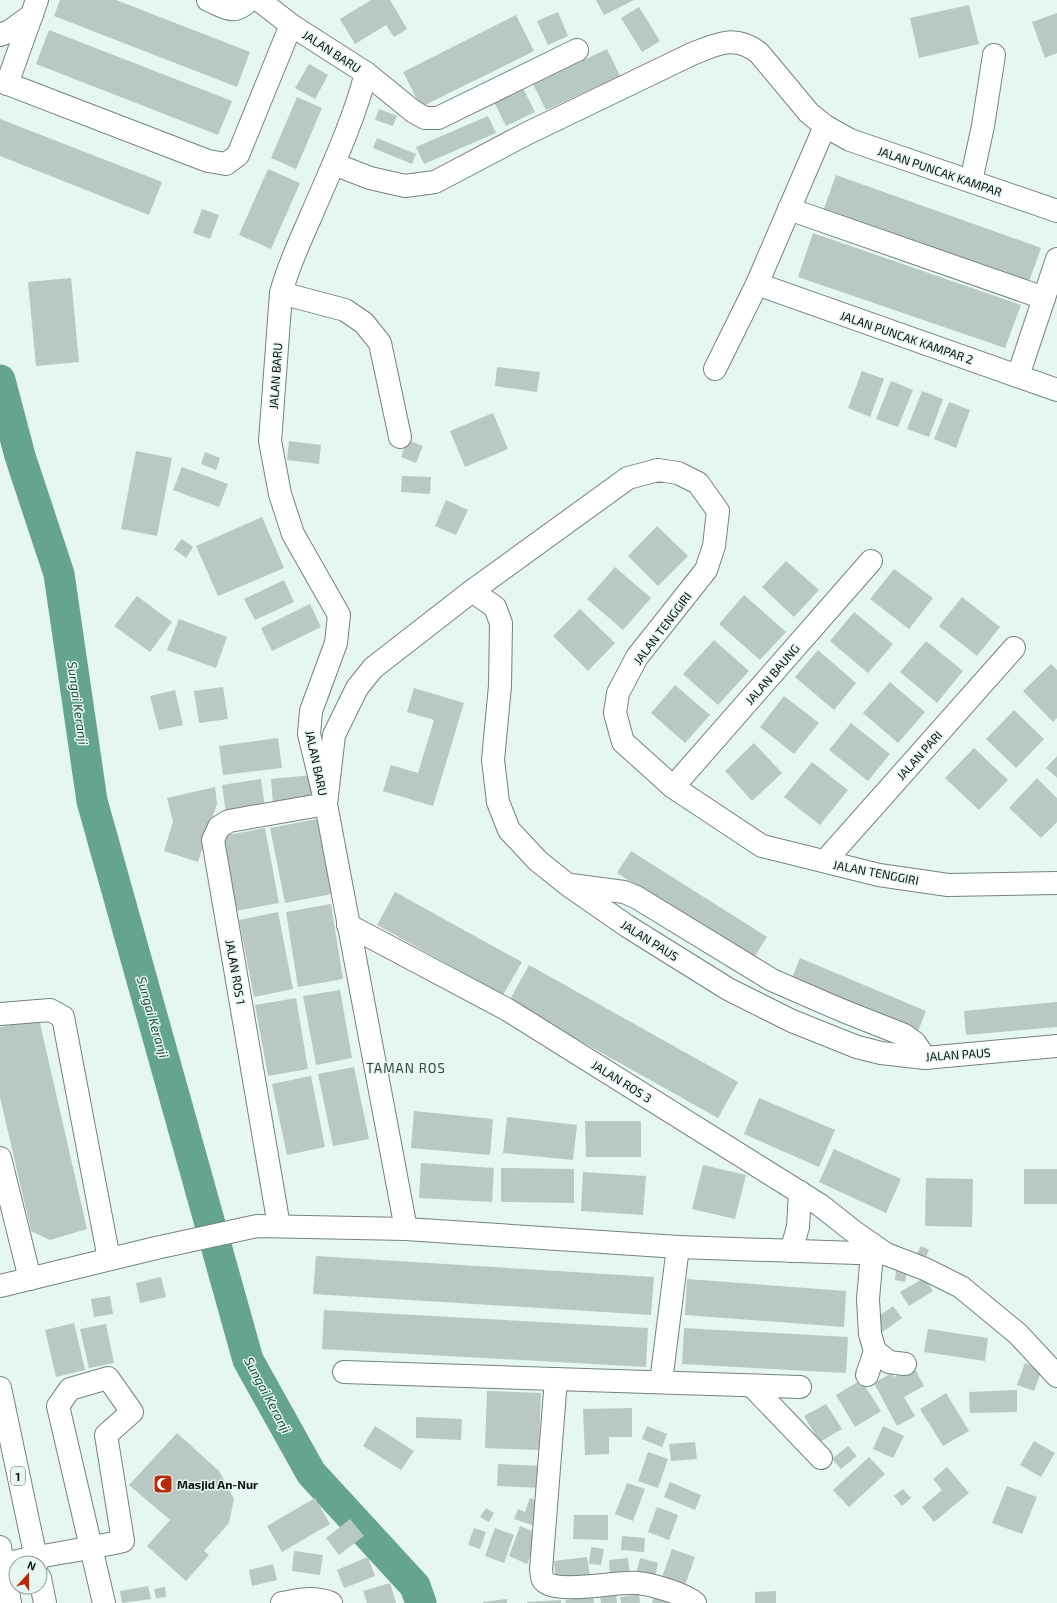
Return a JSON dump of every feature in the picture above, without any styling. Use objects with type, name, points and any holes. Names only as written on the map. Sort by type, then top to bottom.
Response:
[{"type":"main road","points":[[208,0],[233,10],[242,7],[250,0]]},
{"type":"main road","name":"JALAN BARU","points":[[259,0],[286,13],[366,73],[361,93],[334,164],[288,269],[281,293],[270,441],[280,494],[293,534],[339,615],[336,643],[311,711],[309,734],[326,804]]},
{"type":"main road","points":[[35,8],[4,82],[208,161],[226,164],[238,156],[286,13]]},
{"type":"main road","points":[[0,35],[10,30],[35,8]]},
{"type":"main road","name":"JALAN PUNCAK KAMPAR","points":[[334,164],[370,178],[405,186],[435,182],[526,134],[692,54],[715,44],[734,42],[749,45],[759,53],[809,113],[825,126],[850,140],[1057,211]]},
{"type":"main road","points":[[366,73],[414,112],[425,118],[438,118],[577,50]]},
{"type":"main road","points":[[971,181],[983,126],[994,55]]},
{"type":"main road","points":[[715,369],[757,284],[825,126]]},
{"type":"main road","points":[[789,209],[1044,298]]},
{"type":"main road","points":[[1018,376],[1057,259]]},
{"type":"main road","name":"JALAN PUNCAK KAMPAR 2","points":[[757,284],[1057,390]]},
{"type":"main road","points":[[281,293],[345,310],[364,323],[380,343],[400,437]]},
{"type":"main road","name":"JALAN TENGGIRI","points":[[326,804],[334,735],[357,688],[373,668],[472,591],[628,478],[658,470],[678,473],[698,483],[718,511],[714,546],[706,570],[637,657],[618,693],[615,713],[623,742],[673,786],[762,846],[878,875],[948,885],[1057,883]]},
{"type":"main road","name":"JALAN BAUNG","points":[[673,786],[871,561]]},
{"type":"main road","name":"JALAN PAUS","points":[[472,591],[495,607],[502,623],[500,686],[493,760],[498,802],[509,830],[538,861],[568,885],[627,926],[728,990],[792,1022],[858,1047],[881,1053],[925,1058],[1057,1046]]},
{"type":"main road","name":"JALAN PARI","points":[[825,861],[1014,648]]},
{"type":"main road","points":[[326,804],[406,1229]]},
{"type":"main road","name":"JALAN ROS 1","points":[[279,1226],[213,840],[219,827],[229,821],[326,804]]},
{"type":"main road","points":[[568,885],[624,892],[636,897],[772,980],[904,1035],[914,1043],[925,1058]]},
{"type":"main road","name":"JALAN ROS 3","points":[[348,925],[508,1010],[820,1205],[879,1254]]},
{"type":"main road","points":[[0,1014],[50,1010],[63,1017],[109,1259]]},
{"type":"main road","points":[[0,1158],[30,1278]]},
{"type":"main road","points":[[791,1251],[798,1227],[800,1192]]},
{"type":"main road","points":[[0,1286],[109,1259],[256,1226],[406,1229],[678,1247],[879,1254],[925,1268],[961,1287],[1018,1334],[1057,1376]]},
{"type":"main road","points":[[661,1382],[678,1247]]},
{"type":"main road","points":[[867,1375],[875,1351],[870,1334],[868,1299],[879,1254]]},
{"type":"main road","points":[[875,1351],[889,1362],[905,1364]]},
{"type":"main road","points":[[344,1372],[800,1387]]},
{"type":"main road","points":[[48,1563],[91,1548],[123,1541],[106,1435],[132,1412],[108,1378],[70,1389],[58,1406],[91,1548],[104,1603]]},
{"type":"main road","points":[[556,1379],[541,1570],[542,1579],[545,1583],[558,1588],[638,1583],[676,1592],[695,1603]]},
{"type":"main road","points":[[752,1386],[821,1458]]},
{"type":"main road","name":"1","points":[[0,1388],[36,1555]]},
{"type":"main road","points":[[2,1555],[10,1603]]},
{"type":"main road","points":[[282,1603],[320,1599],[330,1603]]},
{"type":"building","points":[[60,0],[116,0],[250,52],[237,87],[54,16]]},
{"type":"building","points":[[371,0],[390,0],[407,29],[394,37],[386,25],[355,44],[340,19]]},
{"type":"building","points":[[596,0],[634,0],[604,15]]},
{"type":"building","points":[[969,5],[979,44],[919,58],[910,18]]},
{"type":"building","points":[[639,7],[660,41],[642,52],[621,18]]},
{"type":"building","points":[[558,12],[568,36],[548,45],[537,21]]},
{"type":"building","points":[[1057,13],[1057,53],[1045,58],[1032,22]]},
{"type":"building","points":[[516,15],[534,51],[421,107],[403,72]]},
{"type":"building","points":[[49,30],[232,101],[218,135],[36,64]]},
{"type":"building","points":[[607,49],[620,76],[546,110],[533,84]]},
{"type":"building","points":[[309,64],[328,75],[315,99],[295,88]]},
{"type":"building","points":[[523,88],[535,112],[506,126],[494,102]]},
{"type":"building","points":[[297,97],[322,108],[296,169],[271,158]]},
{"type":"building","points":[[379,109],[397,116],[393,126],[375,120]]},
{"type":"building","points":[[488,116],[496,133],[424,164],[416,147]]},
{"type":"building","points":[[0,119],[162,182],[149,215],[0,156]]},
{"type":"building","points":[[377,138],[416,154],[412,164],[373,148]]},
{"type":"building","points":[[268,169],[300,183],[271,249],[239,235]]},
{"type":"building","points":[[836,175],[1041,248],[1028,284],[823,211]]},
{"type":"building","points":[[202,209],[219,215],[210,239],[193,233]]},
{"type":"building","points":[[813,233],[1021,305],[1005,348],[798,277]]},
{"type":"building","points":[[71,278],[79,362],[36,366],[28,282]]},
{"type":"building","points":[[497,367],[540,372],[537,392],[495,386]]},
{"type":"building","points":[[862,371],[884,379],[870,417],[848,408]]},
{"type":"building","points":[[891,381],[913,390],[898,427],[876,419]]},
{"type":"building","points":[[922,391],[943,399],[929,437],[907,429]]},
{"type":"building","points":[[949,402],[970,410],[956,448],[934,439]]},
{"type":"building","points":[[493,413],[508,449],[465,467],[450,431]]},
{"type":"building","points":[[407,440],[423,446],[416,463],[401,457]]},
{"type":"building","points":[[289,441],[321,445],[319,464],[287,460]]},
{"type":"building","points":[[136,451],[172,458],[157,536],[121,529]]},
{"type":"building","points":[[205,452],[220,458],[216,470],[201,464]]},
{"type":"building","points":[[182,467],[228,484],[219,507],[173,490]]},
{"type":"building","points":[[402,476],[431,477],[430,494],[401,492]]},
{"type":"building","points":[[446,500],[468,510],[456,535],[435,526]]},
{"type":"building","points":[[262,517],[284,568],[218,596],[196,546]]},
{"type":"building","points":[[657,526],[688,556],[658,586],[628,556]]},
{"type":"building","points":[[182,539],[193,547],[186,558],[174,549]]},
{"type":"building","points":[[786,561],[819,590],[794,617],[762,587]]},
{"type":"building","points":[[615,567],[651,598],[623,630],[587,599]]},
{"type":"building","points":[[894,569],[933,598],[909,629],[870,599]]},
{"type":"building","points":[[284,580],[294,602],[255,620],[244,599]]},
{"type":"building","points":[[744,595],[786,632],[760,660],[719,624]]},
{"type":"building","points":[[137,596],[172,622],[150,652],[114,626]]},
{"type":"building","points":[[962,597],[1000,627],[977,656],[939,626]]},
{"type":"building","points":[[310,604],[321,627],[272,651],[261,628]]},
{"type":"building","points":[[580,609],[615,643],[588,671],[553,636]]},
{"type":"building","points":[[854,612],[893,644],[868,673],[830,641]]},
{"type":"building","points":[[179,619],[227,637],[216,668],[167,650]]},
{"type":"building","points":[[714,640],[749,671],[718,705],[683,674]]},
{"type":"building","points":[[926,641],[963,671],[937,703],[900,672]]},
{"type":"building","points":[[818,650],[856,683],[834,710],[795,677]]},
{"type":"building","points":[[1051,664],[1057,670],[1057,718],[1053,722],[1023,691]]},
{"type":"building","points":[[890,682],[925,712],[898,743],[863,713]]},
{"type":"building","points":[[675,685],[710,715],[685,743],[651,713]]},
{"type":"building","points":[[223,687],[228,719],[199,723],[194,691]]},
{"type":"building","points":[[414,688],[464,703],[433,806],[383,791],[391,765],[418,773],[434,720],[407,712]]},
{"type":"building","points":[[175,690],[183,725],[159,730],[150,696]]},
{"type":"building","points":[[784,696],[819,723],[794,754],[760,727]]},
{"type":"building","points":[[1014,710],[1044,739],[1016,768],[986,739]]},
{"type":"building","points":[[851,723],[890,754],[868,781],[829,750]]},
{"type":"building","points":[[278,738],[282,768],[223,775],[219,746]]},
{"type":"building","points":[[754,743],[782,773],[752,801],[725,771]]},
{"type":"building","points":[[974,748],[1008,780],[979,810],[945,778]]},
{"type":"building","points":[[1057,756],[1057,778],[1046,768]]},
{"type":"building","points":[[812,762],[848,790],[820,825],[784,797]]},
{"type":"building","points":[[312,775],[314,798],[273,802],[271,779]]},
{"type":"building","points":[[1037,778],[1057,798],[1057,822],[1041,838],[1009,808]]},
{"type":"building","points":[[261,779],[265,807],[226,813],[222,785]]},
{"type":"building","points":[[215,787],[217,804],[198,862],[164,851],[173,822],[167,798]]},
{"type":"building","points":[[317,819],[332,894],[285,903],[270,828]]},
{"type":"building","points":[[265,828],[279,903],[235,911],[222,836]]},
{"type":"building","points":[[631,851],[767,937],[753,959],[617,873]]},
{"type":"building","points":[[395,892],[522,962],[503,995],[377,925]]},
{"type":"building","points":[[331,904],[343,979],[298,987],[286,912]]},
{"type":"building","points":[[278,912],[293,989],[254,997],[239,920]]},
{"type":"building","points":[[800,958],[926,1011],[918,1031],[792,978]]},
{"type":"building","points":[[529,965],[738,1082],[718,1118],[509,1001]]},
{"type":"building","points":[[340,990],[352,1058],[316,1065],[303,996]]},
{"type":"building","points":[[296,998],[308,1069],[268,1076],[255,1005]]},
{"type":"building","points":[[1057,1002],[1057,1027],[966,1035],[964,1011]]},
{"type":"building","points":[[39,1019],[87,1229],[50,1240],[31,1231],[0,1097],[0,1027]]},
{"type":"building","points":[[354,1067],[369,1139],[333,1146],[318,1074]]},
{"type":"building","points":[[311,1076],[325,1147],[287,1155],[272,1084]]},
{"type":"building","points":[[759,1098],[835,1130],[819,1167],[744,1134]]},
{"type":"building","points":[[414,1111],[493,1119],[490,1155],[411,1148]]},
{"type":"building","points":[[507,1117],[577,1125],[573,1160],[503,1153]]},
{"type":"building","points":[[585,1121],[641,1121],[641,1157],[586,1157]]},
{"type":"building","points":[[834,1149],[901,1179],[886,1213],[819,1182]]},
{"type":"building","points":[[421,1163],[494,1168],[492,1202],[419,1198]]},
{"type":"building","points":[[703,1165],[746,1175],[735,1219],[692,1209]]},
{"type":"building","points":[[501,1168],[574,1169],[574,1203],[501,1202]]},
{"type":"building","points":[[1024,1169],[1057,1169],[1057,1204],[1024,1204]]},
{"type":"building","points":[[583,1172],[646,1176],[643,1215],[581,1211]]},
{"type":"building","points":[[926,1178],[973,1179],[972,1227],[925,1226]]},
{"type":"building","points":[[921,1246],[929,1250],[925,1259],[916,1255]]},
{"type":"building","points":[[316,1256],[654,1277],[651,1315],[313,1294]]},
{"type":"building","points":[[896,1270],[907,1272],[905,1282],[895,1280]]},
{"type":"building","points":[[161,1277],[166,1297],[140,1303],[136,1283]]},
{"type":"building","points":[[924,1278],[933,1291],[909,1306],[900,1292]]},
{"type":"building","points":[[687,1279],[846,1291],[844,1327],[685,1315]]},
{"type":"building","points":[[110,1296],[113,1314],[94,1317],[91,1299]]},
{"type":"building","points":[[893,1306],[902,1318],[881,1333],[872,1321]]},
{"type":"building","points":[[324,1310],[648,1328],[646,1367],[322,1349]]},
{"type":"building","points":[[74,1323],[85,1370],[56,1377],[45,1330]]},
{"type":"building","points":[[106,1324],[114,1363],[89,1368],[80,1329]]},
{"type":"building","points":[[684,1328],[848,1337],[846,1373],[682,1364]]},
{"type":"building","points":[[928,1329],[988,1338],[985,1361],[924,1352]]},
{"type":"building","points":[[1025,1363],[1042,1369],[1034,1391],[1017,1385]]},
{"type":"building","points":[[914,1367],[924,1386],[904,1397],[915,1416],[897,1426],[874,1383],[892,1373],[894,1377]]},
{"type":"building","points":[[861,1380],[881,1411],[855,1427],[836,1395]]},
{"type":"building","points":[[1017,1390],[1017,1412],[970,1413],[969,1392]]},
{"type":"building","points":[[487,1391],[541,1393],[539,1450],[485,1448]]},
{"type":"building","points":[[946,1393],[969,1431],[943,1446],[920,1409]]},
{"type":"building","points":[[826,1404],[842,1429],[820,1442],[804,1416]]},
{"type":"building","points":[[632,1408],[632,1437],[609,1437],[609,1454],[585,1455],[583,1409]]},
{"type":"building","points":[[416,1417],[462,1419],[461,1440],[416,1438]]},
{"type":"building","points":[[375,1426],[414,1451],[401,1470],[363,1446]]},
{"type":"building","points":[[647,1426],[667,1434],[662,1447],[642,1439]]},
{"type":"building","points":[[883,1426],[904,1436],[893,1458],[873,1449]]},
{"type":"building","points":[[177,1433],[219,1471],[234,1499],[229,1523],[204,1551],[209,1555],[186,1581],[147,1546],[170,1520],[129,1485]]},
{"type":"building","points":[[1034,1441],[1055,1453],[1041,1477],[1020,1465]]},
{"type":"building","points":[[695,1442],[697,1459],[671,1461],[669,1444]]},
{"type":"building","points":[[848,1446],[857,1456],[841,1469],[832,1459]]},
{"type":"building","points":[[648,1452],[668,1459],[658,1488],[638,1481]]},
{"type":"building","points":[[869,1457],[885,1474],[849,1507],[833,1490]]},
{"type":"building","points":[[498,1464],[543,1466],[542,1488],[497,1486]]},
{"type":"building","points":[[947,1467],[969,1493],[934,1522],[922,1507],[942,1490],[933,1479]]},
{"type":"building","points":[[670,1482],[701,1495],[695,1510],[664,1497]]},
{"type":"building","points":[[627,1483],[645,1489],[633,1521],[615,1514]]},
{"type":"building","points":[[1007,1486],[1037,1497],[1022,1534],[992,1523]]},
{"type":"building","points":[[903,1489],[911,1498],[902,1506],[894,1496]]},
{"type":"building","points":[[315,1498],[330,1524],[282,1552],[267,1526]]},
{"type":"building","points":[[530,1498],[543,1503],[535,1526],[514,1519],[518,1509],[525,1512]]},
{"type":"building","points":[[657,1507],[678,1515],[669,1540],[648,1532]]},
{"type":"building","points":[[486,1508],[494,1513],[489,1522],[480,1517]]},
{"type":"building","points":[[574,1515],[608,1515],[608,1540],[573,1539]]},
{"type":"building","points":[[350,1519],[364,1536],[339,1555],[326,1538]]},
{"type":"building","points":[[520,1526],[539,1534],[527,1564],[509,1556]]},
{"type":"building","points":[[474,1528],[486,1532],[480,1549],[468,1545]]},
{"type":"building","points":[[495,1528],[514,1535],[504,1563],[485,1556]]},
{"type":"building","points":[[622,1536],[645,1538],[644,1552],[621,1550]]},
{"type":"building","points":[[591,1547],[604,1549],[601,1565],[589,1564]]},
{"type":"building","points":[[672,1549],[695,1557],[684,1588],[661,1580]]},
{"type":"building","points":[[294,1551],[323,1555],[320,1575],[292,1571]]},
{"type":"building","points":[[368,1557],[375,1576],[344,1588],[337,1570]]},
{"type":"building","points":[[587,1557],[590,1576],[556,1581],[554,1561]]},
{"type":"building","points":[[628,1558],[630,1577],[610,1578],[609,1560]]},
{"type":"building","points":[[640,1558],[658,1563],[654,1581],[635,1577]]},
{"type":"building","points":[[273,1564],[277,1580],[252,1586],[249,1570]]},
{"type":"building","points":[[390,1583],[396,1603],[367,1603],[363,1591]]},
{"type":"building","points":[[148,1586],[151,1599],[122,1603],[120,1591]]},
{"type":"building","points":[[165,1587],[166,1597],[156,1598],[154,1589]]},
{"type":"building","points":[[776,1591],[776,1603],[755,1603],[755,1592]]},
{"type":"building","points":[[616,1594],[617,1603],[601,1603],[600,1596]]},
{"type":"building","points":[[639,1594],[640,1603],[621,1603],[620,1597]]},
{"type":"building","points":[[593,1597],[594,1603],[566,1603],[565,1600]]},
{"type":"building","points":[[654,1597],[673,1603],[652,1603]]},
{"type":"building","points":[[507,1599],[507,1603],[483,1603],[483,1602]]},
{"type":"building","points":[[561,1600],[561,1603],[527,1603],[527,1602]]},
{"type":"waterway","name":"Sungai Keranji","points":[[0,380],[20,456],[59,574],[92,801],[248,1360],[311,1473],[415,1586],[421,1603]]},
{"type":"place","name":"Masjid An-Nur","points":[[163,1484]]},
{"type":"district","name":"TAMAN ROS","points":[[406,1068]]}]
